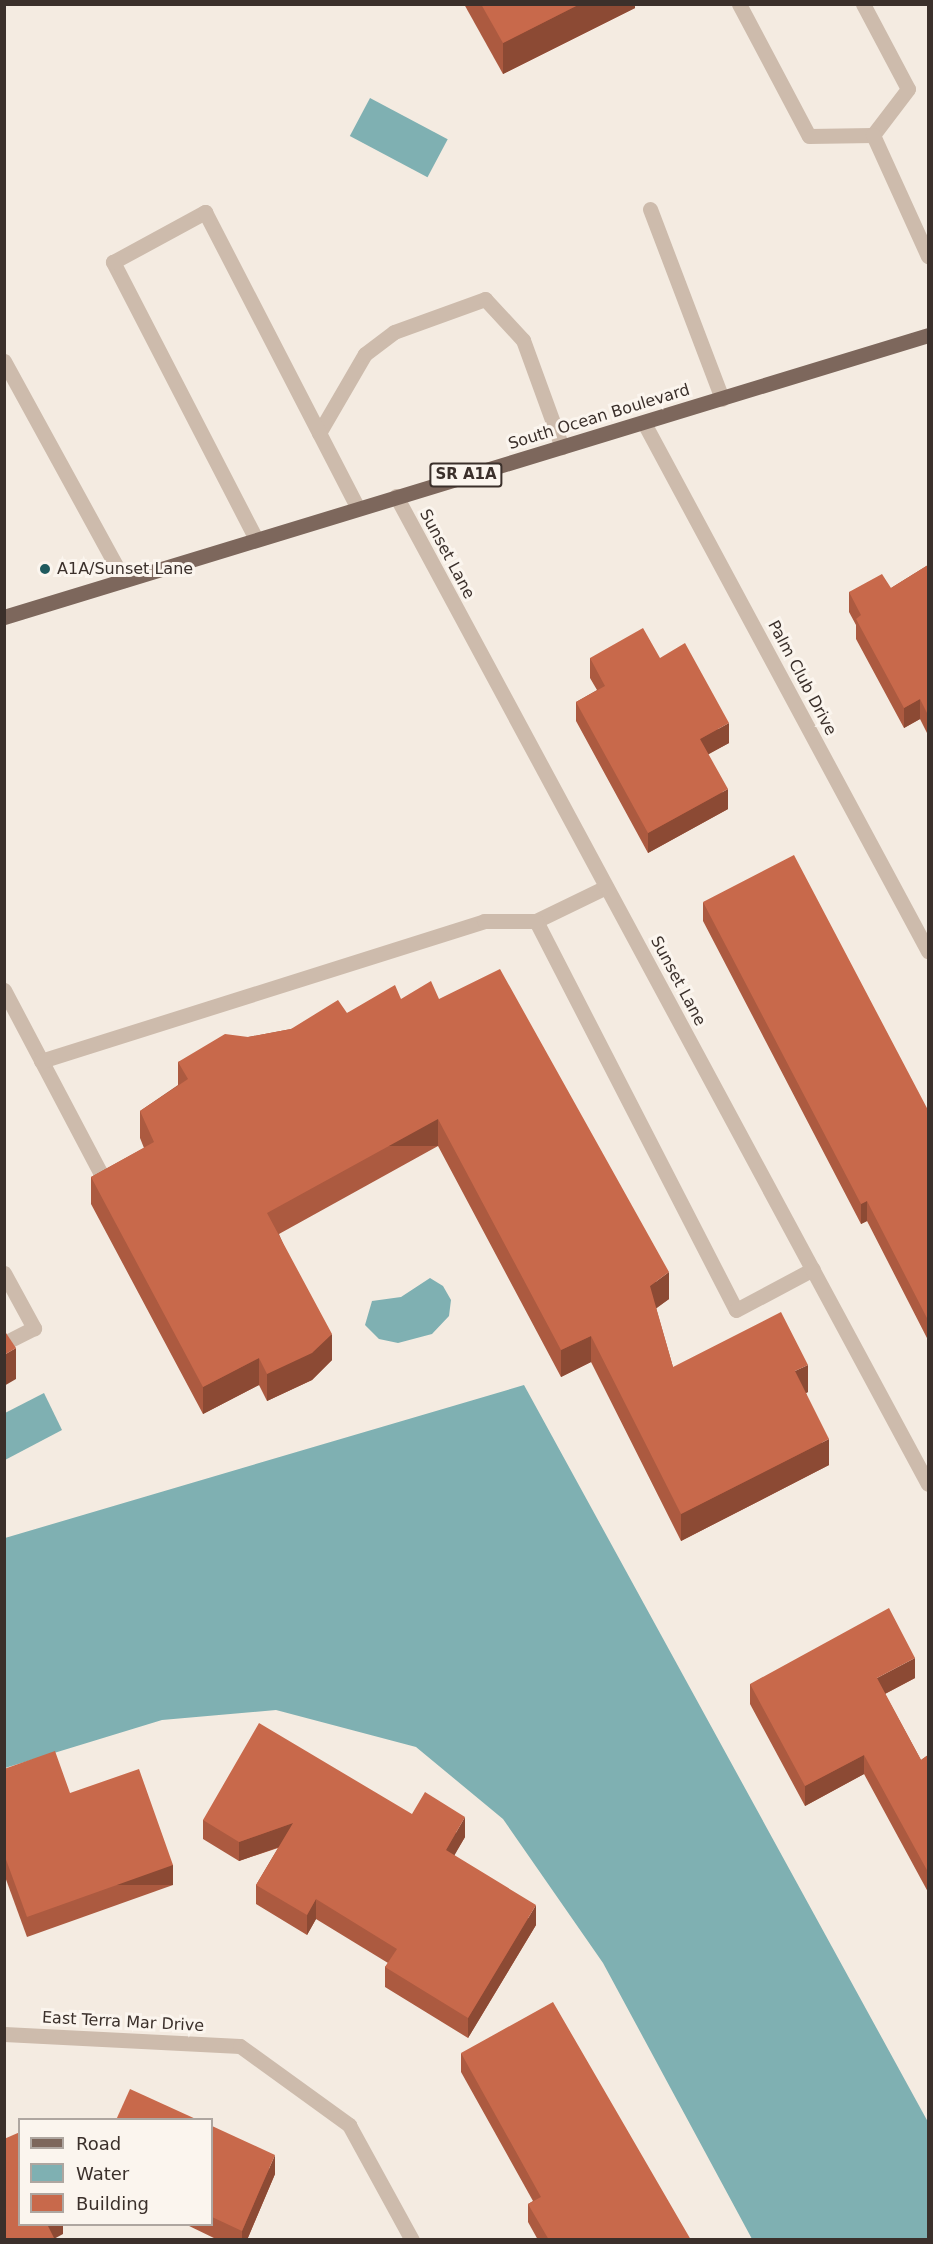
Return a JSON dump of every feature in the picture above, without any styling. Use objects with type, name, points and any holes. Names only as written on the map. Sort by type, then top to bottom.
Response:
[{"type":"main road","name":"South Ocean Boulevard","points":[[4,617],[928,335]]},
{"type":"street","points":[[740,4],[809,136],[873,135]]},
{"type":"street","points":[[863,4],[908,88],[873,135]]},
{"type":"street","points":[[873,135],[928,256]]},
{"type":"street","points":[[650,209],[722,399]]},
{"type":"street","points":[[256,540],[113,262],[205,212],[358,508]]},
{"type":"street","points":[[319,433],[364,354],[394,332],[485,299],[523,340],[562,447]]},
{"type":"street","points":[[4,361],[124,580]]},
{"type":"street","name":"Palm Club Drive","points":[[644,423],[928,951]]},
{"type":"street","name":"Sunset Lane","points":[[396,496],[928,1484]]},
{"type":"street","points":[[41,1060],[484,921],[536,921],[606,886]]},
{"type":"street","points":[[536,921],[735,1310],[813,1269]]},
{"type":"street","points":[[4,990],[102,1176]]},
{"type":"street","points":[[4,1273],[34,1328],[4,1343]]},
{"type":"street","name":"East Terra Mar Drive","points":[[4,2034],[240,2046],[349,2125],[412,2240]]},
{"type":"water","points":[[370,98],[448,139],[428,177],[350,136]]},
{"type":"water","points":[[430,1278],[443,1286],[451,1300],[449,1316],[432,1334],[398,1343],[379,1339],[365,1325],[372,1301],[401,1297]]},
{"type":"water","points":[[524,1385],[928,2122],[928,2239],[752,2239],[603,1963],[503,1819],[416,1747],[276,1710],[162,1720],[5,1768],[5,1538]]},
{"type":"water","points":[[44,1393],[62,1430],[5,1460],[5,1413]]},
{"type":"building","points":[[481,4],[580,4],[503,43]]},
{"type":"building","points":[[928,565],[928,715],[920,699],[904,708],[856,619],[861,615],[849,592],[882,574],[891,588]]},
{"type":"building","points":[[643,628],[660,658],[685,643],[729,723],[700,739],[728,789],[648,833],[576,702],[605,686],[590,658]]},
{"type":"building","points":[[794,855],[928,1110],[928,1320],[867,1201],[861,1204],[703,902]]},
{"type":"building","points":[[500,969],[669,1272],[650,1286],[673,1367],[781,1312],[808,1365],[795,1371],[829,1439],[681,1514],[591,1336],[561,1350],[438,1119],[267,1213],[332,1334],[312,1353],[267,1374],[259,1358],[203,1387],[91,1177],[154,1142],[140,1111],[188,1079],[178,1062],[225,1034],[248,1037],[291,1029],[338,1000],[347,1013],[395,985],[401,999],[431,981],[439,999]]},
{"type":"building","points":[[4,1330],[16,1348],[4,1355]]},
{"type":"building","points":[[889,1608],[915,1658],[877,1678],[921,1760],[928,1755],[928,1872],[864,1755],[805,1786],[750,1684]]},
{"type":"building","points":[[259,1723],[412,1814],[425,1792],[465,1817],[446,1850],[536,1905],[468,2018],[385,1967],[397,1949],[316,1899],[307,1915],[256,1885],[293,1823],[239,1842],[203,1820]]},
{"type":"building","points":[[55,1751],[70,1793],[139,1769],[173,1865],[27,1917],[4,1854],[4,1769]]},
{"type":"building","points":[[553,2002],[691,2240],[549,2240],[528,2204],[541,2197],[461,2053]]},
{"type":"building","points":[[130,2089],[194,2118],[117,2118]]},
{"type":"building","points":[[213,2126],[275,2155],[242,2231],[213,2217]]},
{"type":"building","points":[[18,2133],[18,2226],[48,2226],[55,2240],[4,2240],[4,2139]]},
{"type":"place","name":"A1A/Sunset Lane","points":[[45,569]]}]
